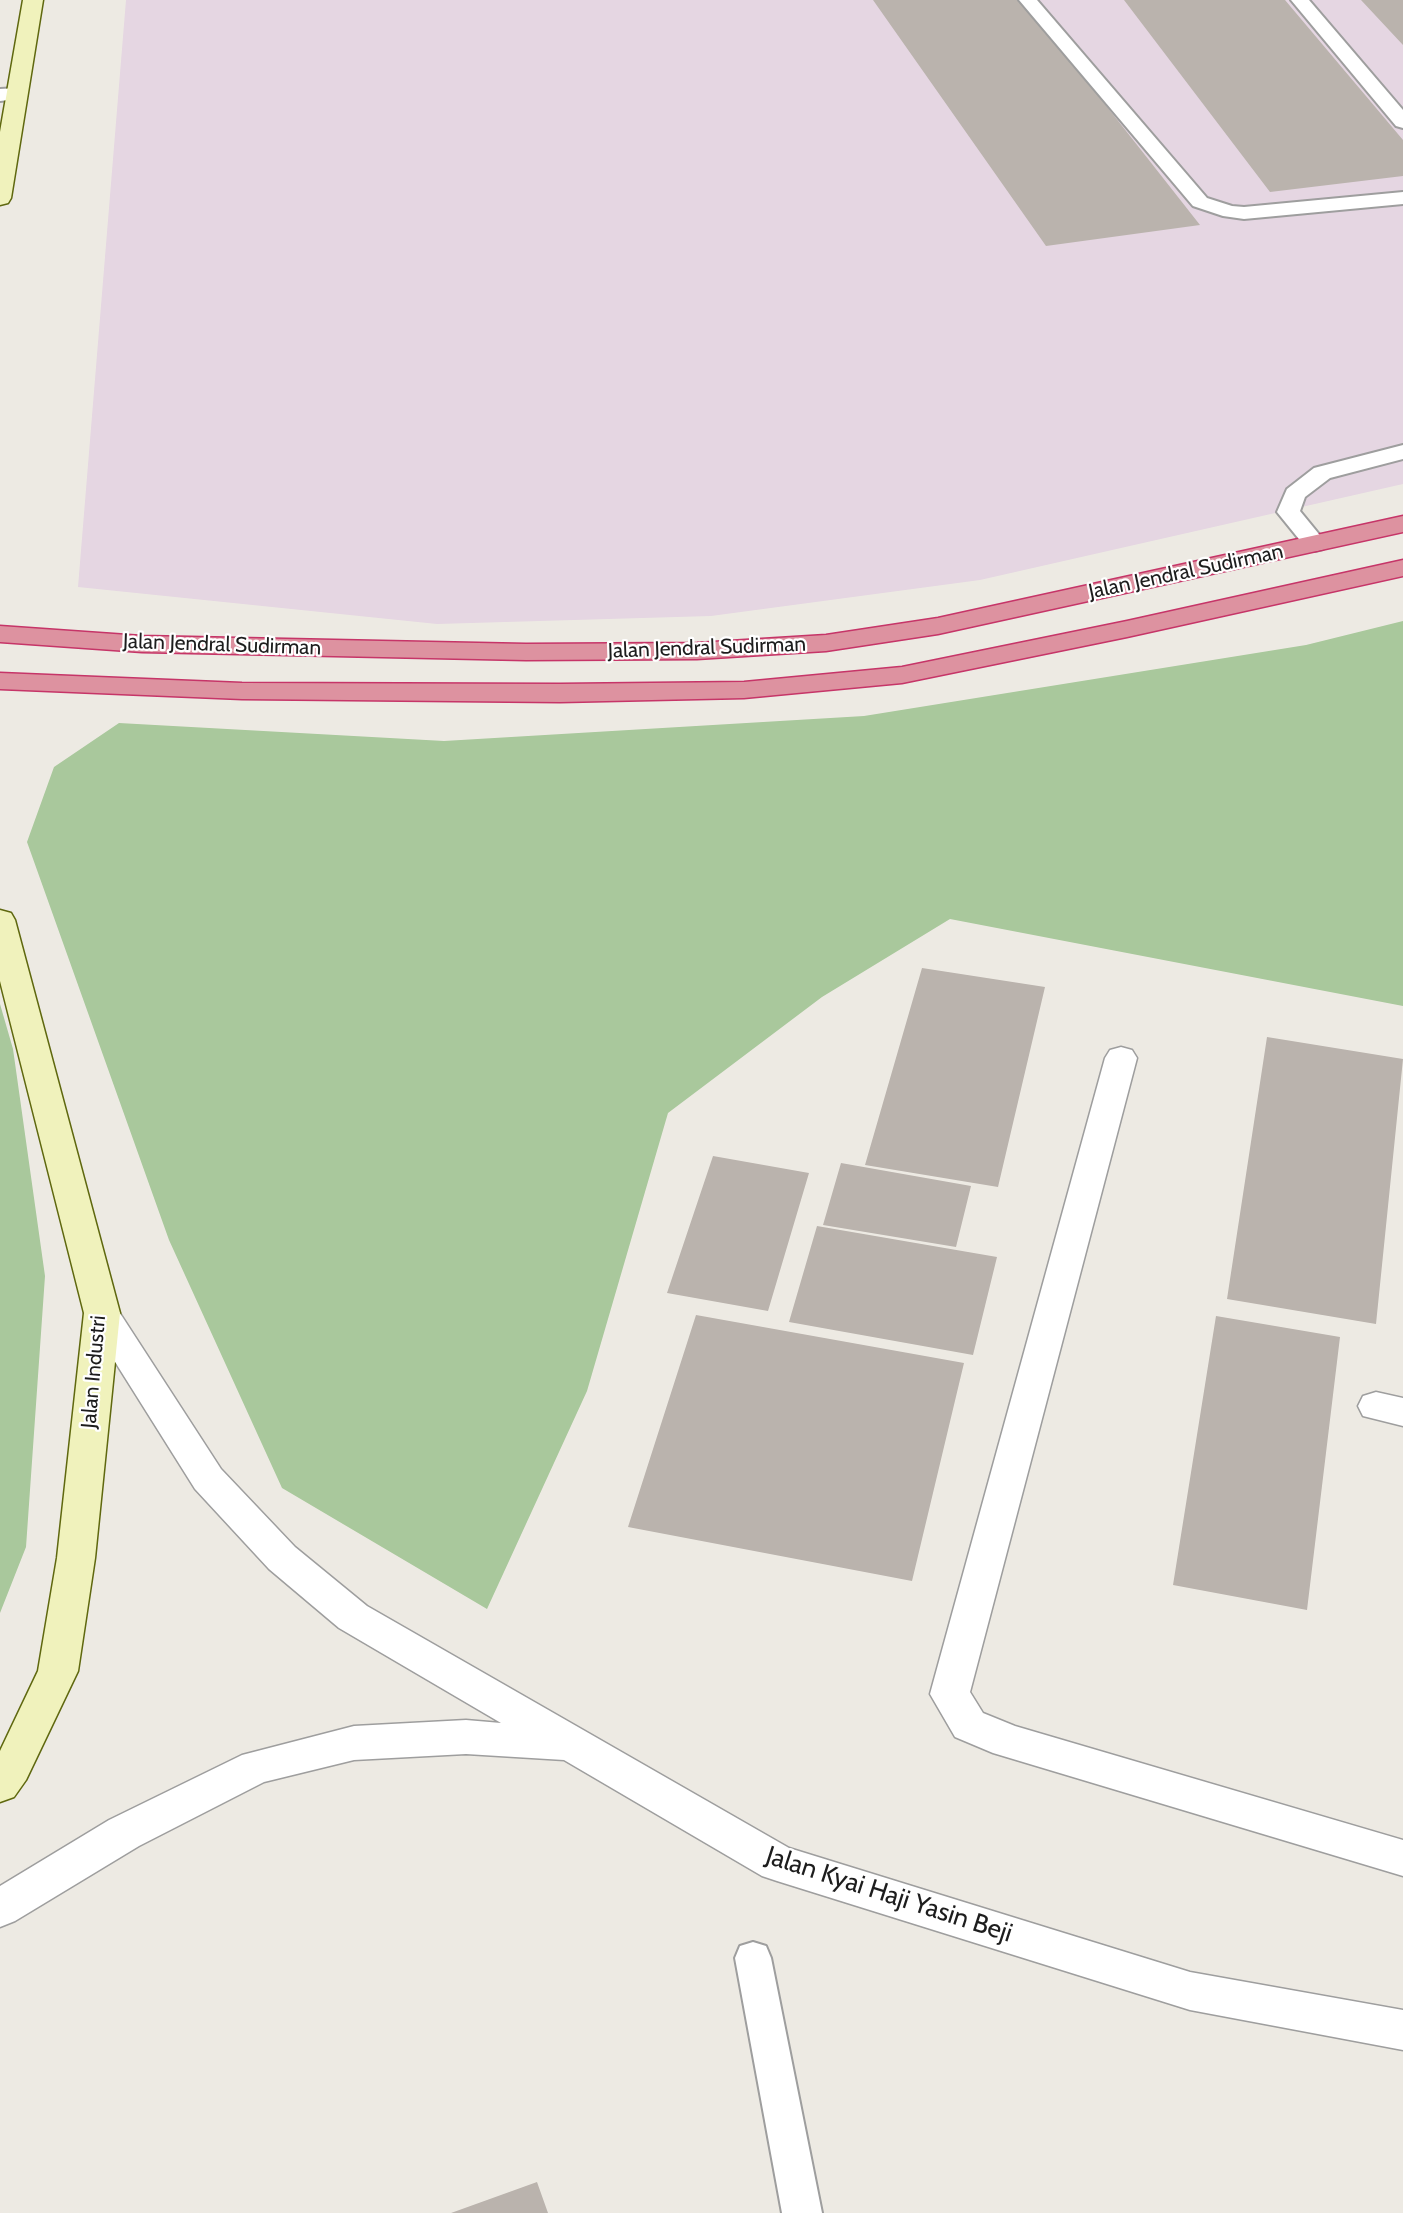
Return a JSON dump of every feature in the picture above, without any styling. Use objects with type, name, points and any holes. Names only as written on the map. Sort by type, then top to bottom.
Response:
[{"type":"highway","name":"Jalan Jendral Sudirman","points":[[0,634],[142,644],[526,652],[697,651],[802,644],[938,626],[1403,524]]},
{"type":"highway","name":"Jalan Jendral Sudirman","points":[[0,681],[242,691],[560,693],[744,690],[902,675],[1403,568]]},
{"type":"street","points":[[0,198],[9,94],[33,0]]},
{"type":"street","name":"Jalan Industri","points":[[0,920],[102,1313],[76,1558],[58,1671],[12,1768],[0,1785]]},
{"type":"street","points":[[1121,1058],[950,1694],[969,1725],[1007,1741],[1403,1858]]},
{"type":"street","points":[[102,1313],[208,1479],[282,1558],[353,1617],[569,1744]]},
{"type":"street","name":"Jalan Kyai Haji Yasin Beji","points":[[0,1908],[124,1833],[256,1767],[354,1743],[466,1737],[569,1744],[777,1863],[1190,1991],[1403,2030]]},
{"type":"lane","points":[[1028,0],[1200,202],[1230,212],[1244,213],[1403,198]]},
{"type":"lane","points":[[1300,0],[1403,122]]},
{"type":"lane","points":[[1315,544],[1288,512],[1295,494],[1322,473],[1403,452]]},
{"type":"lane","points":[[753,1958],[802,2213]]},
{"type":"shaded area","points":[[126,0],[1403,0],[1403,484],[980,580],[711,616],[437,624],[78,587]]},
{"type":"green space","points":[[1403,621],[1403,1006],[950,919],[822,997],[668,1113],[587,1391],[487,1609],[282,1488],[169,1240],[27,842],[54,767],[119,723],[444,741],[864,716],[1306,645]]},
{"type":"green space","points":[[0,1004],[13,1049],[45,1276],[26,1547],[0,1613]]},
{"type":"building","points":[[873,0],[1023,0],[1200,225],[1046,246]]},
{"type":"building","points":[[1124,0],[1285,0],[1403,140],[1403,176],[1270,192]]},
{"type":"building","points":[[1361,0],[1403,0],[1403,45]]},
{"type":"building","points":[[922,968],[1045,987],[998,1187],[865,1165]]},
{"type":"building","points":[[1267,1037],[1403,1059],[1376,1324],[1227,1299]]},
{"type":"building","points":[[713,1156],[809,1173],[768,1311],[667,1293]]},
{"type":"building","points":[[841,1163],[971,1186],[956,1247],[823,1225]]},
{"type":"building","points":[[817,1226],[997,1257],[973,1355],[789,1322]]},
{"type":"building","points":[[696,1315],[964,1363],[912,1581],[628,1527]]},
{"type":"building","points":[[1216,1316],[1340,1337],[1307,1610],[1173,1585]]},
{"type":"building","points":[[537,2182],[548,2213],[451,2213]]}]
